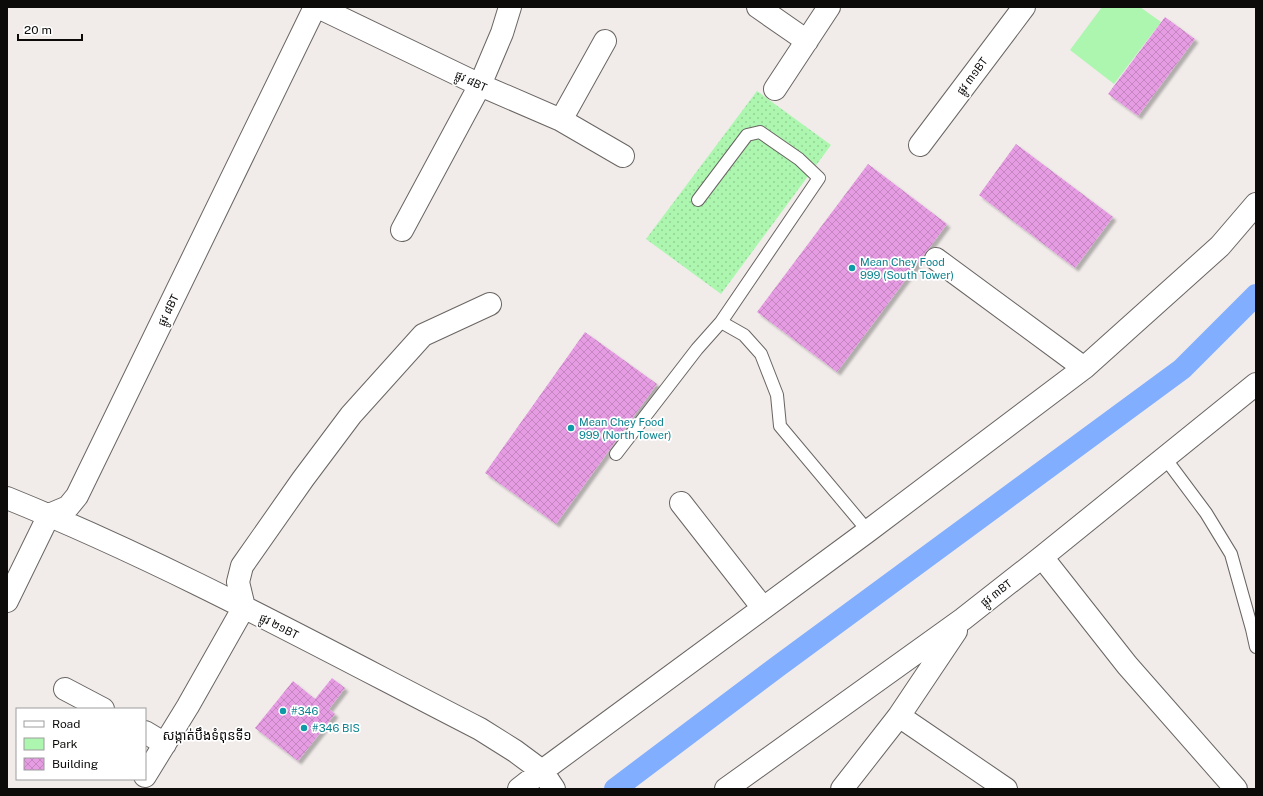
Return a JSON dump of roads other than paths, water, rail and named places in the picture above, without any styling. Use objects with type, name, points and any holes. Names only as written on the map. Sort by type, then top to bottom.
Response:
[{"type":"street","name":"ផ្លូវ ៨BT","points":[[49,515],[68,507],[77,496],[317,7],[480,85],[561,120],[623,156]]},
{"type":"street","points":[[402,230],[480,85],[502,33],[510,7]]},
{"type":"street","points":[[758,7],[807,41]]},
{"type":"street","points":[[775,88],[829,7]]},
{"type":"street","name":"ផ្លូវ ៣១BT","points":[[920,145],[1024,7]]},
{"type":"street","points":[[561,120],[605,41]]},
{"type":"street","points":[[519,789],[550,783],[763,608],[868,531],[1084,368],[1220,246],[1256,204]]},
{"type":"street","points":[[936,259],[1084,368]]},
{"type":"street","points":[[146,774],[188,706],[244,607],[238,582],[242,566],[303,479],[351,415],[423,335],[490,304]]},
{"type":"street","name":"ផ្លូវ ៣BT","points":[[726,789],[963,619],[1255,388]]},
{"type":"street","name":"ផ្លូវ ២១BT","points":[[7,498],[49,515],[130,552],[244,607],[480,729],[516,751],[550,783]]},
{"type":"street","points":[[681,503],[763,608]]},
{"type":"street","points":[[7,601],[49,515]]},
{"type":"street","points":[[1042,557],[1127,665],[1236,789]]},
{"type":"street","points":[[842,789],[899,716],[963,619]]},
{"type":"street","points":[[65,689],[101,708]]},
{"type":"street","points":[[899,716],[1006,789]]},
{"type":"street","points":[[146,733],[165,744]]},
{"type":"street","points":[[137,789],[142,780]]},
{"type":"lane","points":[[616,454],[697,348],[721,322],[819,178],[799,159],[760,132],[747,135],[698,200]]},
{"type":"lane","points":[[721,322],[744,335],[761,354],[777,395],[780,426],[868,531]]},
{"type":"lane","points":[[1165,458],[1206,513],[1231,554],[1256,647]]},
{"type":"waterway","points":[[615,789],[777,667],[1182,369],[1256,295]]},
{"type":"place","name":"Mean Chey Food 999 (South Tower)","points":[[852,268]]},
{"type":"place","name":"Mean Chey Food 999 (North Tower)","points":[[571,428]]},
{"type":"place","name":"#346","points":[[283,711]]},
{"type":"place","name":"#346 BIS","points":[[304,728]]},
{"type":"district","name":"សង្កាត់បឹងទំពុនទី១","points":[[207,735]]}]
